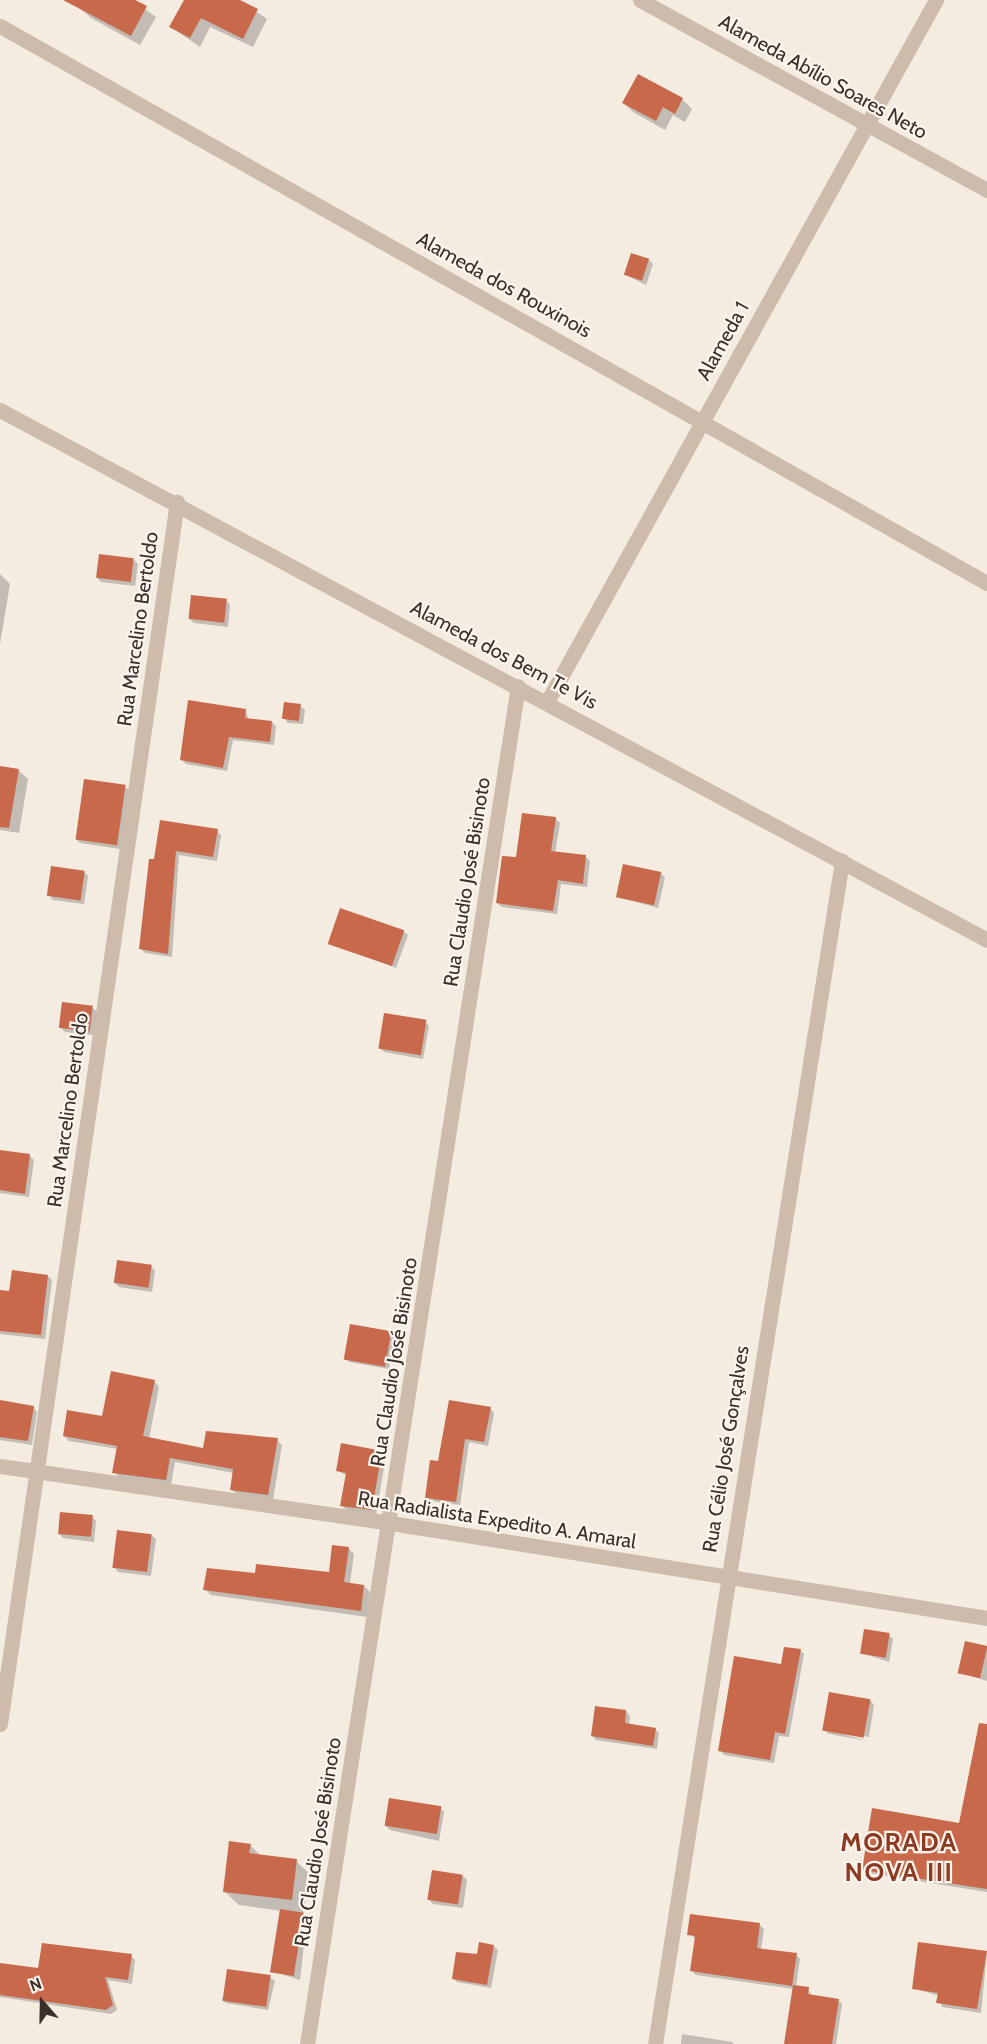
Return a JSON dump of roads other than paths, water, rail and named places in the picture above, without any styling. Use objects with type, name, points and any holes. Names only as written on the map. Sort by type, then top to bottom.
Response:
[{"type":"street","name":"Alameda Abílio Soares Neto","points":[[640,0],[987,190]]},
{"type":"street","name":"Alameda 1","points":[[547,702],[704,421],[865,124],[936,0]]},
{"type":"street","name":"Alameda dos Rouxinois","points":[[0,26],[704,421],[987,583]]},
{"type":"street","name":"Alameda dos Bem Te Vis","points":[[0,410],[177,502],[987,940]]},
{"type":"street","name":"Rua Marcelino Bertoldo","points":[[0,1724],[177,502]]},
{"type":"street","name":"Rua Claudio José Bisinoto","points":[[307,2044],[391,1523],[518,686]]},
{"type":"street","name":"Rua Célio José Gonçalves","points":[[655,2044],[726,1578],[842,861]]},
{"type":"street","name":"Rua Radialista Expedito A. Amaral","points":[[0,1466],[391,1523],[987,1618]]},
{"type":"district","name":"MORADA NOVA III","points":[[899,1858]]}]
